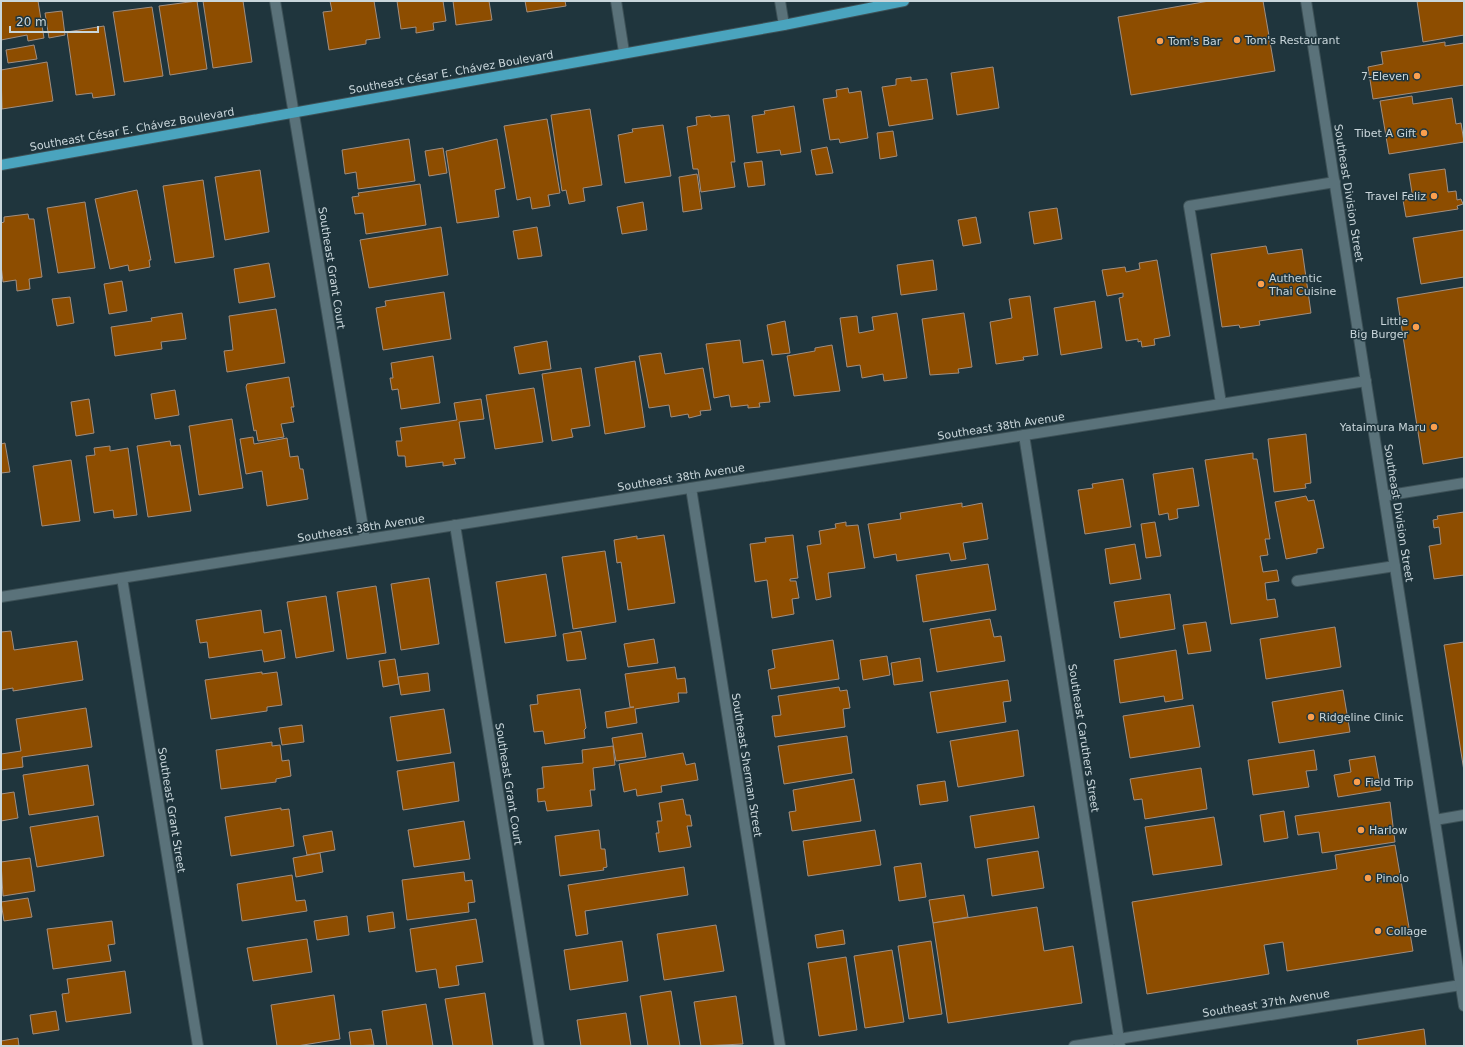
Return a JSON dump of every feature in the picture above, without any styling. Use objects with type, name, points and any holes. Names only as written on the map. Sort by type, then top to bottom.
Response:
[{"type":"main road","name":"Southeast César E. Chávez Boulevard","points":[[1,165],[904,1]]},
{"type":"street","name":"Southeast Grant Court","points":[[275,1],[365,540]]},
{"type":"street","points":[[616,1],[624,52]]},
{"type":"street","points":[[780,1],[784,24]]},
{"type":"street","name":"Southeast Division Street","points":[[1306,1],[1464,1006]]},
{"type":"street","points":[[1221,404],[1190,206],[1335,182]]},
{"type":"street","name":"Southeast 38th Avenue","points":[[1,597],[1366,381]]},
{"type":"street","name":"Southeast Caruthers Street","points":[[1024,435],[1119,1042]]},
{"type":"street","points":[[1384,496],[1464,482]]},
{"type":"street","name":"Southeast Sherman Street","points":[[691,488],[780,1046]]},
{"type":"street","name":"Southeast Grant Court","points":[[455,525],[539,1046]]},
{"type":"street","points":[[1297,580],[1395,566]]},
{"type":"street","name":"Southeast Grant Street","points":[[122,578],[198,1046]]},
{"type":"street","points":[[1435,820],[1464,815]]},
{"type":"street","name":"Southeast 37th Avenue","points":[[1074,1046],[1119,1042],[1461,985]]},
{"type":"building","points":[[1,1],[38,1],[44,38],[28,41],[27,35],[1,40]]},
{"type":"building","points":[[197,1],[207,69],[170,75],[159,6]]},
{"type":"building","points":[[203,1],[243,1],[252,62],[213,68]]},
{"type":"building","points":[[330,1],[374,1],[380,38],[366,40],[366,44],[329,50],[323,12],[332,11]]},
{"type":"building","points":[[397,1],[443,1],[446,21],[433,23],[434,30],[416,33],[416,27],[401,29]]},
{"type":"building","points":[[453,1],[489,1],[492,20],[456,25]]},
{"type":"building","points":[[525,1],[565,1],[566,6],[527,12]]},
{"type":"building","points":[[1209,1],[1263,1],[1275,71],[1131,95],[1118,17]]},
{"type":"building","points":[[1417,1],[1464,1],[1464,35],[1423,42]]},
{"type":"building","points":[[152,7],[163,76],[124,82],[113,12]]},
{"type":"building","points":[[62,11],[65,35],[49,38],[45,13]]},
{"type":"building","points":[[104,26],[115,95],[93,98],[92,93],[76,95],[67,32]]},
{"type":"building","name":"7-Eleven","points":[[1445,42],[1445,46],[1464,43],[1464,85],[1373,99],[1368,67],[1383,64],[1381,52]]},
{"type":"building","points":[[34,45],[37,59],[8,63],[6,50]]},
{"type":"building","points":[[47,62],[53,101],[2,109],[1,70]]},
{"type":"building","points":[[993,67],[999,108],[957,115],[951,73]]},
{"type":"building","points":[[911,77],[911,81],[927,79],[933,119],[889,126],[882,87],[896,85],[896,79]]},
{"type":"building","points":[[848,88],[849,93],[861,91],[868,138],[840,143],[839,139],[830,140],[823,99],[837,97],[836,90]]},
{"type":"building","name":"Tibet A Gift","points":[[1412,96],[1413,104],[1452,98],[1456,124],[1461,123],[1464,142],[1389,154],[1380,101]]},
{"type":"building","points":[[794,106],[801,152],[781,155],[780,150],[757,153],[752,116],[765,114],[764,111]]},
{"type":"building","points":[[590,109],[602,185],[583,188],[585,201],[569,204],[566,190],[562,191],[551,115]]},
{"type":"building","points":[[710,115],[711,117],[729,115],[735,162],[731,162],[735,187],[701,192],[698,169],[693,169],[687,127],[697,125],[696,117]]},
{"type":"building","points":[[547,119],[560,193],[548,195],[550,206],[532,209],[530,197],[517,200],[504,126]]},
{"type":"building","points":[[663,125],[671,176],[625,183],[618,135],[633,132],[632,129]]},
{"type":"building","points":[[893,131],[897,156],[880,159],[877,133]]},
{"type":"building","points":[[409,139],[415,181],[358,189],[356,172],[345,174],[342,150]]},
{"type":"building","points":[[497,139],[505,188],[495,190],[499,217],[457,223],[446,151]]},
{"type":"building","points":[[827,147],[833,173],[816,175],[811,150]]},
{"type":"building","points":[[443,148],[447,173],[429,176],[425,151]]},
{"type":"building","points":[[762,161],[765,185],[748,187],[744,163]]},
{"type":"building","name":"Travel Feliz","points":[[1445,169],[1448,192],[1456,191],[1457,200],[1461,199],[1463,204],[1457,206],[1458,209],[1406,217],[1403,200],[1413,199],[1409,174]]},
{"type":"building","points":[[260,170],[269,232],[225,240],[215,177]]},
{"type":"building","points":[[697,174],[702,209],[683,212],[679,177]]},
{"type":"building","points":[[203,180],[214,257],[175,263],[163,186]]},
{"type":"building","points":[[420,184],[426,225],[366,234],[363,213],[355,214],[352,197],[359,196],[358,193]]},
{"type":"building","points":[[137,190],[151,260],[149,260],[150,267],[129,271],[128,265],[110,269],[95,199]]},
{"type":"building","points":[[85,202],[95,268],[58,273],[47,208]]},
{"type":"building","points":[[643,202],[647,230],[622,234],[617,207]]},
{"type":"building","points":[[1057,208],[1062,239],[1034,244],[1029,212]]},
{"type":"building","points":[[28,214],[29,219],[34,219],[42,277],[29,279],[30,289],[17,291],[16,280],[3,282],[1,265],[1,223],[4,222],[4,217]]},
{"type":"building","points":[[976,217],[981,243],[963,246],[958,220]]},
{"type":"building","points":[[441,227],[448,275],[369,288],[360,240]]},
{"type":"building","points":[[537,227],[542,256],[518,259],[513,231]]},
{"type":"building","points":[[1464,230],[1464,277],[1421,284],[1413,238]]},
{"type":"building","name":"Authentic Thai Cuisine","points":[[1266,246],[1268,254],[1302,249],[1311,313],[1259,321],[1260,325],[1240,328],[1239,325],[1222,327],[1211,254]]},
{"type":"building","points":[[933,260],[937,290],[901,295],[897,265]]},
{"type":"building","points":[[1157,260],[1170,336],[1154,339],[1155,345],[1142,347],[1141,341],[1138,342],[1138,339],[1126,341],[1119,298],[1123,297],[1123,293],[1107,296],[1102,270],[1125,267],[1126,272],[1140,269],[1139,263]]},
{"type":"building","points":[[269,263],[275,297],[239,303],[234,269]]},
{"type":"building","points":[[122,281],[127,311],[109,314],[104,284]]},
{"type":"building","points":[[1464,287],[1464,457],[1423,464],[1397,298]]},
{"type":"building","points":[[444,292],[451,339],[383,350],[376,308],[386,306],[385,301]]},
{"type":"building","points":[[1030,296],[1038,355],[1023,357],[1024,360],[996,364],[990,322],[1012,318],[1009,299]]},
{"type":"building","points":[[70,297],[74,323],[57,326],[52,299]]},
{"type":"building","points":[[1095,301],[1102,348],[1061,355],[1054,308]]},
{"type":"building","points":[[276,309],[285,363],[227,372],[224,351],[233,350],[229,316]]},
{"type":"building","points":[[182,313],[186,339],[161,342],[162,349],[115,356],[111,327],[152,321],[151,318]]},
{"type":"building","points":[[897,313],[907,378],[884,381],[883,374],[862,378],[860,365],[847,367],[840,318],[857,316],[859,333],[874,330],[872,317]]},
{"type":"building","points":[[964,313],[972,367],[958,369],[959,373],[930,375],[922,319]]},
{"type":"building","points":[[785,321],[790,353],[772,355],[767,325]]},
{"type":"building","points":[[740,340],[743,363],[763,360],[770,402],[759,403],[760,407],[748,408],[748,405],[731,407],[729,395],[714,398],[706,344]]},
{"type":"building","points":[[547,341],[551,369],[519,374],[514,347]]},
{"type":"building","points":[[832,345],[840,391],[794,396],[787,356],[815,351],[815,348]]},
{"type":"building","points":[[661,353],[665,374],[703,368],[711,410],[700,411],[701,415],[689,418],[688,414],[671,417],[669,405],[649,408],[639,356]]},
{"type":"building","points":[[433,356],[440,403],[401,409],[398,389],[392,390],[390,378],[393,378],[391,363]]},
{"type":"building","points":[[635,361],[645,427],[605,434],[595,368]]},
{"type":"building","points":[[581,368],[590,426],[571,429],[573,437],[552,441],[542,374]]},
{"type":"building","points":[[289,377],[294,407],[291,407],[294,422],[281,424],[284,437],[258,441],[256,430],[254,431],[246,387],[247,384]]},
{"type":"building","points":[[534,388],[543,442],[495,449],[486,395]]},
{"type":"building","points":[[175,390],[179,415],[155,419],[151,394]]},
{"type":"building","points":[[89,399],[94,433],[76,436],[71,402]]},
{"type":"building","points":[[481,399],[484,419],[459,422],[465,458],[454,459],[456,464],[443,466],[443,462],[406,467],[405,456],[398,456],[396,441],[402,441],[400,428],[457,420],[454,403]]},
{"type":"building","points":[[232,419],[243,488],[199,495],[189,426]]},
{"type":"building","points":[[1306,434],[1311,483],[1305,484],[1306,488],[1274,492],[1268,439]]},
{"type":"building","points":[[253,437],[254,444],[287,438],[290,457],[298,456],[300,469],[303,469],[308,499],[267,506],[262,471],[246,474],[240,439]]},
{"type":"building","points":[[170,441],[171,446],[180,445],[191,511],[148,517],[137,446]]},
{"type":"building","points":[[5,443],[10,472],[1,473],[1,444]]},
{"type":"building","points":[[110,446],[110,451],[128,448],[137,515],[114,518],[113,510],[94,513],[86,456],[95,455],[94,448]]},
{"type":"building","points":[[1253,453],[1253,459],[1257,459],[1270,539],[1265,539],[1268,555],[1260,556],[1263,572],[1277,570],[1279,581],[1265,583],[1267,600],[1275,599],[1278,617],[1231,624],[1205,460]]},
{"type":"building","points":[[71,460],[80,521],[42,526],[33,466]]},
{"type":"building","points":[[1193,468],[1199,506],[1177,509],[1178,518],[1169,520],[1168,513],[1159,515],[1153,474]]},
{"type":"building","points":[[1123,479],[1131,527],[1085,534],[1078,490],[1093,488],[1092,484]]},
{"type":"building","points":[[1306,496],[1308,501],[1314,500],[1324,548],[1317,549],[1317,553],[1286,559],[1275,502]]},
{"type":"building","points":[[962,503],[962,507],[982,503],[988,539],[963,543],[966,559],[951,561],[949,553],[897,561],[896,554],[874,558],[868,524],[901,519],[900,513]]},
{"type":"building","points":[[1464,512],[1464,575],[1434,579],[1429,546],[1441,544],[1439,527],[1434,528],[1433,520],[1438,519],[1437,516]]},
{"type":"building","points":[[846,522],[846,526],[858,525],[865,568],[828,573],[831,597],[816,600],[807,546],[821,544],[819,531],[836,528],[835,524]]},
{"type":"building","points":[[1155,522],[1161,556],[1146,558],[1141,524]]},
{"type":"building","points":[[664,535],[675,603],[628,610],[621,562],[617,563],[614,540],[637,536],[637,539]]},
{"type":"building","points":[[793,535],[798,578],[790,579],[790,581],[796,581],[799,598],[792,599],[794,614],[772,618],[767,580],[755,582],[750,544],[766,542],[765,538]]},
{"type":"building","points":[[1135,544],[1141,579],[1110,584],[1105,549]]},
{"type":"building","points":[[605,551],[616,622],[573,629],[562,557]]},
{"type":"building","points":[[988,564],[996,610],[923,622],[916,575]]},
{"type":"building","points":[[546,574],[556,636],[505,643],[496,582]]},
{"type":"building","points":[[429,578],[439,644],[401,650],[391,584]]},
{"type":"building","points":[[376,586],[386,653],[347,659],[337,592]]},
{"type":"building","points":[[1170,594],[1175,629],[1120,638],[1114,602]]},
{"type":"building","points":[[326,596],[334,651],[296,658],[287,602]]},
{"type":"building","points":[[261,610],[264,633],[281,630],[285,658],[264,662],[262,650],[209,658],[207,642],[200,643],[196,620]]},
{"type":"building","points":[[990,619],[994,637],[1001,636],[1005,661],[937,672],[930,629]]},
{"type":"building","points":[[1206,622],[1211,651],[1188,654],[1183,625]]},
{"type":"building","points":[[1335,627],[1341,667],[1266,679],[1260,639]]},
{"type":"building","points":[[11,631],[14,650],[77,641],[83,680],[13,691],[13,688],[1,690],[1,632]]},
{"type":"building","points":[[581,631],[586,659],[567,661],[563,634]]},
{"type":"building","points":[[654,639],[658,663],[628,667],[624,644]]},
{"type":"building","points":[[833,640],[839,679],[771,689],[768,670],[775,668],[772,650]]},
{"type":"building","points":[[1464,642],[1464,771],[1444,645]]},
{"type":"building","points":[[1176,650],[1183,699],[1165,702],[1164,696],[1120,703],[1114,660]]},
{"type":"building","points":[[887,656],[890,675],[863,680],[860,660]]},
{"type":"building","points":[[920,658],[923,681],[894,685],[891,663]]},
{"type":"building","points":[[395,659],[399,684],[383,687],[379,661]]},
{"type":"building","points":[[675,667],[677,679],[685,678],[687,693],[678,693],[679,702],[635,709],[637,723],[607,728],[605,712],[634,707],[630,707],[625,674]]},
{"type":"building","points":[[262,672],[262,674],[277,672],[282,705],[267,707],[267,711],[211,719],[205,680]]},
{"type":"building","points":[[428,673],[430,691],[401,695],[398,677]]},
{"type":"building","points":[[1008,680],[1011,701],[1003,702],[1006,722],[937,733],[930,692]]},
{"type":"building","points":[[839,687],[840,691],[847,690],[850,708],[843,709],[845,727],[775,737],[772,716],[781,715],[778,696]]},
{"type":"building","points":[[580,689],[586,728],[584,730],[585,738],[545,744],[543,731],[534,732],[530,705],[538,704],[537,695]]},
{"type":"building","name":"Ridgeline Clinic","points":[[1343,690],[1350,732],[1279,743],[1272,702]]},
{"type":"building","points":[[1193,705],[1200,747],[1130,758],[1123,716]]},
{"type":"building","points":[[86,708],[92,747],[22,757],[23,767],[1,770],[1,754],[21,751],[16,719]]},
{"type":"building","points":[[444,709],[451,753],[397,761],[390,717]]},
{"type":"building","points":[[302,725],[304,742],[282,745],[279,728]]},
{"type":"building","points":[[1018,730],[1024,776],[958,787],[950,741]]},
{"type":"building","points":[[642,733],[646,757],[616,761],[612,738]]},
{"type":"building","points":[[847,736],[852,773],[784,784],[778,746]]},
{"type":"building","points":[[272,742],[272,746],[280,745],[282,761],[289,760],[291,776],[276,779],[276,782],[221,789],[216,750]]},
{"type":"building","points":[[613,746],[615,765],[593,768],[595,790],[590,790],[592,806],[547,811],[545,801],[538,802],[537,789],[544,788],[542,767],[583,763],[582,750]]},
{"type":"building","points":[[1314,750],[1317,770],[1306,771],[1309,787],[1253,795],[1248,760]]},
{"type":"building","points":[[683,753],[686,765],[695,763],[698,780],[661,786],[662,792],[637,796],[636,789],[624,792],[619,764]]},
{"type":"building","name":"Field Trip","points":[[1375,756],[1381,790],[1338,797],[1334,775],[1351,772],[1349,760]]},
{"type":"building","points":[[454,762],[459,801],[403,810],[397,771]]},
{"type":"building","points":[[88,765],[94,805],[29,815],[23,775]]},
{"type":"building","points":[[1201,768],[1207,809],[1145,819],[1142,799],[1134,800],[1130,779]]},
{"type":"building","points":[[854,779],[861,821],[792,831],[789,812],[796,811],[793,790]]},
{"type":"building","points":[[945,781],[948,801],[920,805],[917,785]]},
{"type":"building","points":[[14,792],[18,818],[1,821],[1,794]]},
{"type":"building","points":[[683,799],[686,815],[690,815],[692,826],[687,826],[691,847],[659,852],[656,833],[659,833],[657,821],[662,821],[659,803]]},
{"type":"building","points":[[1390,802],[1395,842],[1322,853],[1319,832],[1298,835],[1295,816]]},
{"type":"building","points":[[1034,806],[1039,838],[975,848],[970,816]]},
{"type":"building","points":[[281,808],[281,810],[289,809],[294,846],[231,856],[225,817]]},
{"type":"building","points":[[1284,811],[1288,838],[1264,842],[1260,815]]},
{"type":"building","points":[[98,816],[104,856],[37,867],[30,827]]},
{"type":"building","points":[[1214,817],[1222,865],[1153,875],[1145,827]]},
{"type":"building","points":[[464,821],[470,859],[414,867],[408,830]]},
{"type":"building","points":[[599,830],[601,849],[605,849],[607,867],[603,868],[604,870],[560,876],[555,836]]},
{"type":"building","points":[[875,830],[881,865],[808,876],[803,841]]},
{"type":"building","points":[[332,831],[335,850],[307,855],[303,836]]},
{"type":"building","points":[[1395,845],[1413,951],[1287,971],[1283,942],[1264,945],[1269,974],[1147,994],[1132,902],[1337,869],[1335,855]]},
{"type":"building","points":[[1038,851],[1044,888],[992,896],[987,859]]},
{"type":"building","points":[[320,853],[323,872],[296,877],[293,858]]},
{"type":"building","points":[[30,858],[35,891],[3,896],[1,862]]},
{"type":"building","points":[[921,863],[926,897],[899,901],[894,867]]},
{"type":"building","points":[[684,867],[688,895],[585,911],[588,934],[576,936],[568,885]]},
{"type":"building","points":[[464,872],[465,881],[472,880],[475,902],[468,903],[469,912],[407,920],[402,880]]},
{"type":"building","points":[[292,875],[296,901],[305,900],[307,911],[242,921],[237,884]]},
{"type":"building","points":[[964,895],[968,917],[933,923],[929,900]]},
{"type":"building","points":[[28,898],[32,917],[4,921],[1,902]]},
{"type":"building","points":[[1037,907],[1044,951],[1073,946],[1082,1003],[948,1023],[933,923]]},
{"type":"building","points":[[393,912],[395,928],[369,932],[367,916]]},
{"type":"building","points":[[347,916],[349,935],[317,940],[314,921]]},
{"type":"building","points":[[476,919],[483,962],[456,966],[459,985],[439,988],[436,969],[416,972],[410,929]]},
{"type":"building","points":[[112,921],[115,944],[108,945],[111,961],[53,969],[47,929]]},
{"type":"building","points":[[716,925],[724,971],[664,980],[657,934]]},
{"type":"building","points":[[843,930],[845,944],[817,948],[815,935]]},
{"type":"building","points":[[307,939],[312,972],[253,981],[247,948]]},
{"type":"building","points":[[622,941],[628,981],[570,990],[564,950]]},
{"type":"building","points":[[931,941],[942,1014],[909,1019],[898,946]]},
{"type":"building","points":[[892,950],[904,1022],[865,1028],[854,956]]},
{"type":"building","points":[[846,957],[857,1030],[819,1036],[808,963]]},
{"type":"building","points":[[125,971],[131,1013],[66,1022],[62,994],[69,993],[67,979]]},
{"type":"building","points":[[671,991],[680,1046],[648,1046],[640,996]]},
{"type":"building","points":[[485,993],[493,1046],[453,1046],[445,999]]},
{"type":"building","points":[[334,995],[340,1039],[297,1046],[277,1046],[271,1005]]},
{"type":"building","points":[[736,996],[743,1044],[701,1046],[694,1002]]},
{"type":"building","points":[[426,1004],[433,1046],[387,1046],[382,1011]]},
{"type":"building","points":[[56,1011],[59,1030],[33,1034],[30,1015]]},
{"type":"building","points":[[626,1013],[631,1046],[581,1046],[577,1020]]},
{"type":"building","points":[[371,1029],[374,1045],[351,1046],[349,1032]]},
{"type":"building","points":[[1424,1029],[1426,1046],[1358,1046],[1357,1040]]},
{"type":"building","points":[[18,1038],[19,1046],[1,1046],[1,1041]]},
{"type":"place","name":"Tom's Restaurant","points":[[1237,40]]},
{"type":"place","name":"Tom's Bar","points":[[1160,41]]},
{"type":"place","name":"7-Eleven","points":[[1417,76]]},
{"type":"place","name":"Tibet A Gift","points":[[1424,133]]},
{"type":"place","name":"Travel Feliz","points":[[1434,196]]},
{"type":"place","name":"Authentic Thai Cuisine","points":[[1261,284]]},
{"type":"place","name":"Little Big Burger","points":[[1416,327]]},
{"type":"place","name":"Yataimura Maru","points":[[1434,427]]},
{"type":"place","name":"Ridgeline Clinic","points":[[1311,717]]},
{"type":"place","name":"Field Trip","points":[[1357,782]]},
{"type":"place","name":"Harlow","points":[[1361,830]]},
{"type":"place","name":"Pinolo","points":[[1368,878]]},
{"type":"place","name":"Collage","points":[[1378,931]]}]
